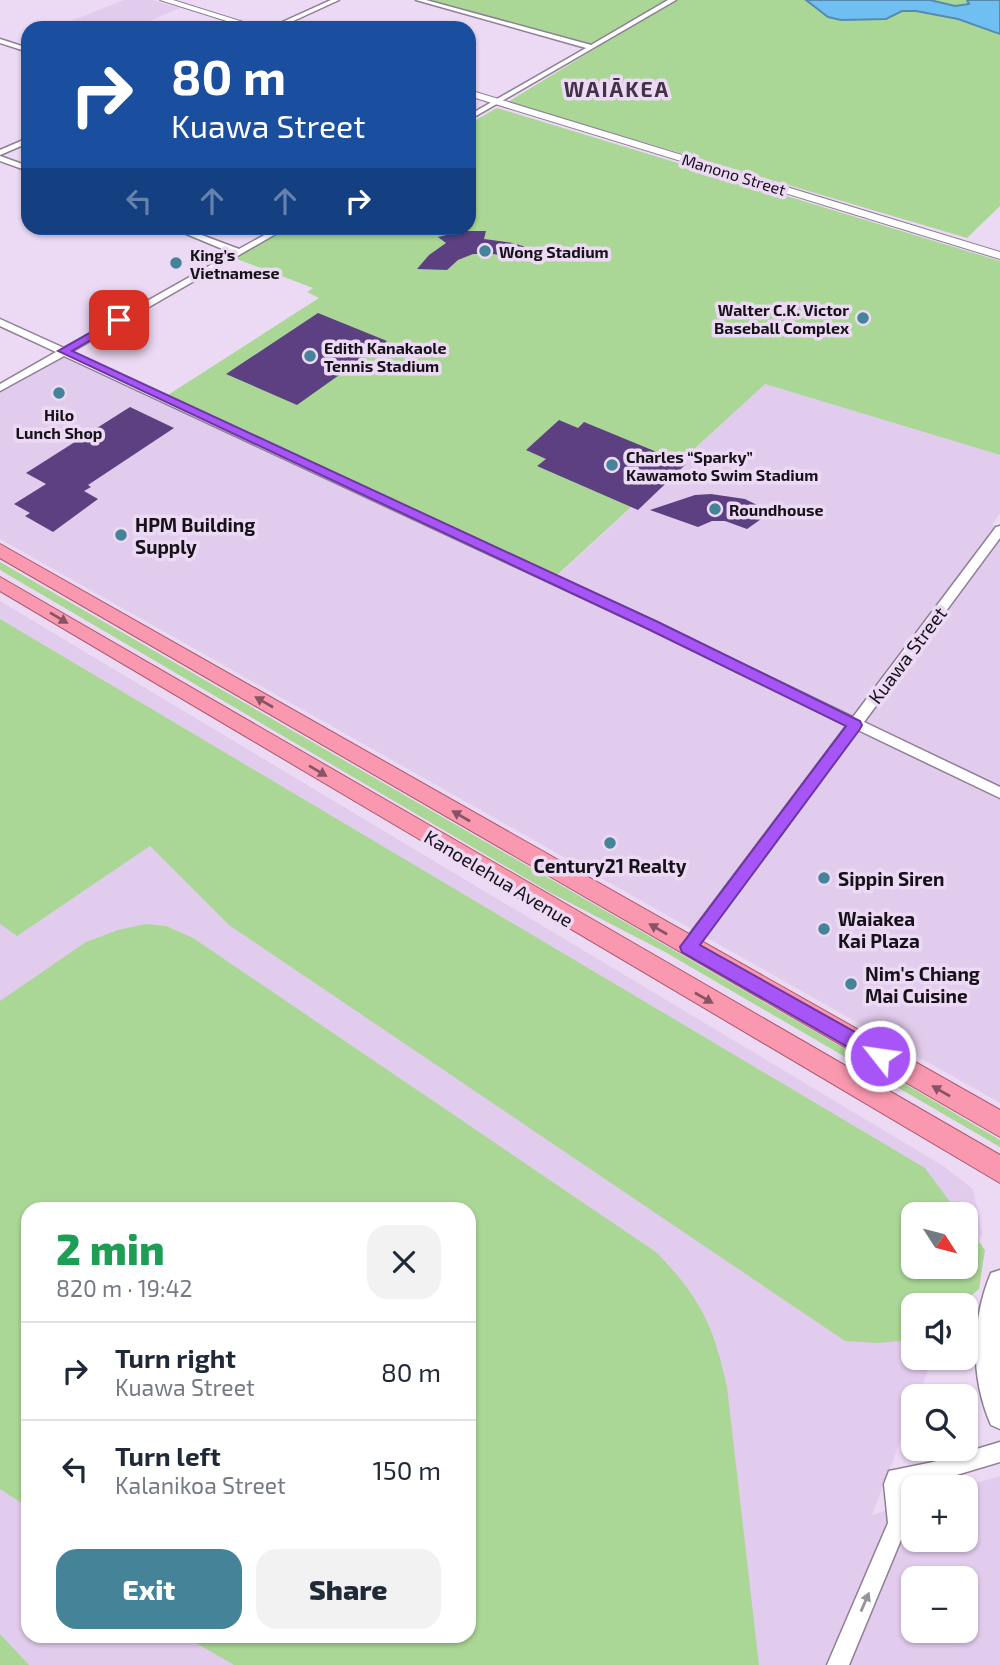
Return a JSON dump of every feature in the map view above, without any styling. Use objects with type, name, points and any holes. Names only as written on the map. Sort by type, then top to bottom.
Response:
[{"type":"highway","name":"Kanoelehua Avenue","points":[[0,550],[1000,1125]]},
{"type":"highway","name":"Kanoelehua Avenue","points":[[0,583],[1000,1170]]},
{"type":"highway","points":[[976,1156],[1000,1182]]},
{"type":"main road","points":[[1000,1282],[993,1296],[989,1351],[990,1374],[1000,1416]]},
{"type":"street","points":[[164,0],[234,21]]},
{"type":"street","points":[[288,21],[335,0]]},
{"type":"street","points":[[419,0],[591,47]]},
{"type":"street","points":[[476,114],[673,0]]},
{"type":"street","points":[[0,41],[21,48]]},
{"type":"street","name":"Manono Street","points":[[476,95],[1000,256]]},
{"type":"street","points":[[0,155],[21,144]]},
{"type":"street","points":[[0,155],[21,166]]},
{"type":"street","points":[[194,235],[239,252]]},
{"type":"street","points":[[0,388],[269,235]]},
{"type":"street","points":[[0,322],[653,626],[1000,793]]},
{"type":"street","name":"Kuawa Street","points":[[688,947],[1000,530]]},
{"type":"street","points":[[838,1665],[898,1522],[895,1481],[1000,1452]]},
{"type":"shaded area","points":[[124,0],[152,0],[180,8],[149,21],[71,21]]},
{"type":"shaded area","points":[[62,356],[552,581],[765,384],[1000,455],[1000,513],[992,524],[1000,528],[1000,1103],[0,539],[0,392]]},
{"type":"shaded area","points":[[0,601],[945,1167],[973,1189],[976,1202],[901,1202],[901,1279],[964,1279],[959,1293],[901,1293],[901,1370],[928,1370],[923,1384],[901,1384],[901,1439],[872,1515],[901,1506],[901,1552],[978,1552],[978,1482],[1000,1476],[1000,1665],[0,1665]]},
{"type":"shaded area","points":[[978,1213],[982,1233],[978,1243]]},
{"type":"green space","points":[[425,0],[1000,0],[1000,206],[967,238],[508,102],[598,47]]},
{"type":"green space","points":[[497,108],[1000,261],[1000,455],[765,384],[555,577],[168,395],[319,298],[307,292],[313,288],[234,258],[275,235],[476,235],[476,120]]},
{"type":"green space","points":[[0,562],[890,1075],[1000,1140],[1000,1147],[665,952],[551,893],[0,570]]},
{"type":"green space","points":[[0,619],[925,1168],[950,1202],[901,1202],[901,1279],[978,1279],[978,1240],[985,1250],[979,1289],[974,1293],[901,1293],[901,1341],[845,1341],[229,925],[150,846],[17,936],[0,924]]},
{"type":"green space","points":[[146,924],[166,926],[193,938],[656,1252],[671,1268],[684,1283],[703,1314],[717,1346],[727,1387],[759,1665],[234,1665],[196,1643],[476,1643],[476,1202],[21,1202],[21,1502],[0,1489],[0,1001],[86,942],[118,930]]},
{"type":"green space","points":[[0,1634],[29,1665],[0,1665]]},
{"type":"water","points":[[806,0],[930,0],[955,6],[969,4],[967,0],[1000,0],[1000,34],[958,19],[916,11],[902,11],[886,19],[841,20],[828,17]]},
{"type":"building","name":"Wong Stadium","points":[[476,231],[486,231],[484,239],[513,243],[542,252],[518,260],[494,254],[473,254],[458,260],[447,270],[417,269],[429,255],[446,243],[438,237],[476,235]]},
{"type":"building","name":"Edith Kanakaole Tennis Stadium","points":[[318,313],[387,341],[297,405],[226,374]]},
{"type":"building","points":[[130,407],[174,428],[88,485],[91,487],[84,491],[98,499],[53,532],[25,516],[30,513],[14,504],[46,484],[26,473]]},
{"type":"building","name":"Charles “Sparky” Kawamoto Swim Stadium","points":[[559,420],[578,428],[584,422],[686,464],[638,510],[537,466],[546,459],[526,450]]},
{"type":"building","name":"Roundhouse","points":[[711,494],[745,499],[771,512],[747,529],[725,521],[712,521],[698,527],[650,510],[695,495]]},
{"type":"place","name":"Wong Stadium","points":[[485,251]]},
{"type":"place","name":"King’s Vietnamese","points":[[176,263]]},
{"type":"place","name":"Walter C.K. Victor Baseball Complex","points":[[863,318]]},
{"type":"place","name":"Edith Kanakaole Tennis Stadium","points":[[310,356]]},
{"type":"place","name":"Hilo Lunch Shop","points":[[59,393]]},
{"type":"place","name":"Charles “Sparky” Kawamoto Swim Stadium","points":[[612,465]]},
{"type":"place","name":"Roundhouse","points":[[715,509]]},
{"type":"place","name":"HPM Building Supply","points":[[121,535]]},
{"type":"place","name":"Century21 Realty","points":[[610,843]]},
{"type":"place","name":"Sippin Siren","points":[[824,878]]},
{"type":"place","name":"Waiakea Kai Plaza","points":[[824,929]]},
{"type":"place","name":"Nim's Chiang Mai Cuisine","points":[[851,984]]},
{"type":"district","name":"WAIĀKEA","points":[[617,88]]},
{"type":"route","points":[[119,320],[63,351],[653,626],[855,725],[688,947],[880,1056]]}]
